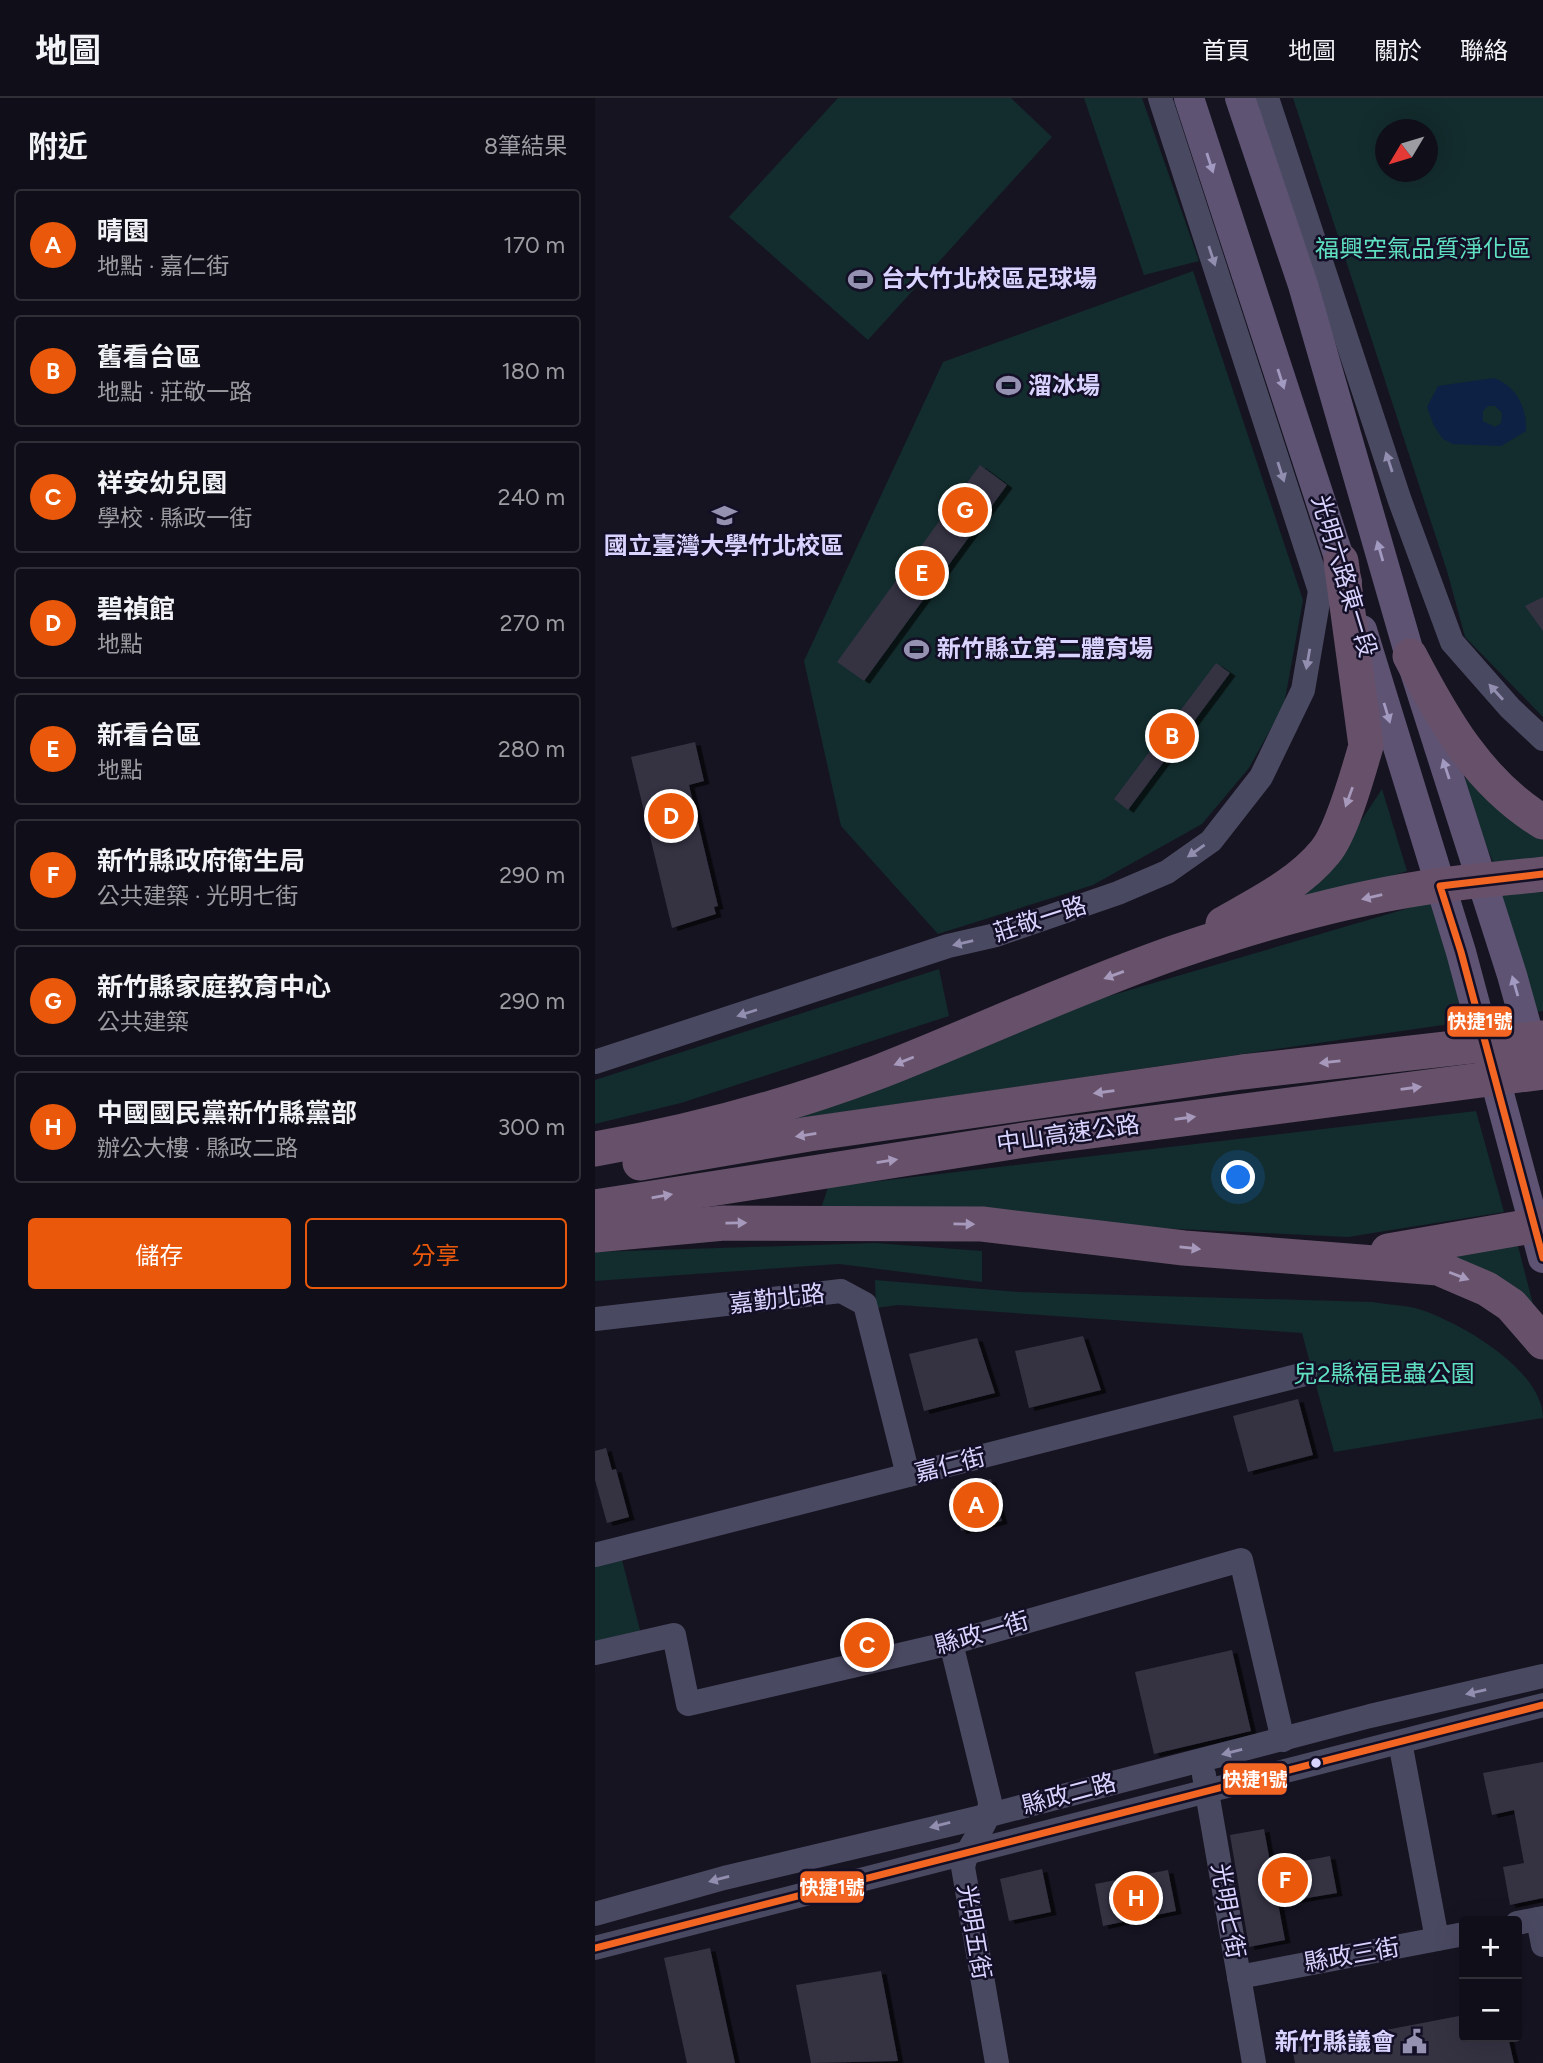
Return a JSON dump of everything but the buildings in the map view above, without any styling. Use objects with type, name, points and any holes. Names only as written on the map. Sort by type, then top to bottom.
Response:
[{"type":"highway","points":[[1178,951],[1298,878],[1327,851],[1342,817],[1366,746],[1341,561]]},
{"type":"highway","points":[[1410,656],[1455,738],[1497,788],[1543,822]]},
{"type":"highway","points":[[595,1149],[721,1123],[786,1104],[879,1072],[1090,984],[1178,951],[1307,913],[1378,896],[1543,874]]},
{"type":"highway","name":"中山高速公路","points":[[595,1207],[1037,1138],[1450,1066],[1540,1054]]},
{"type":"highway","name":"中山高速公路","points":[[595,1171],[809,1134],[1174,1082],[1450,1066]]},
{"type":"highway","points":[[595,1235],[723,1223],[982,1224],[1265,1255],[1343,1258],[1438,1268],[1464,1278],[1511,1305],[1543,1342]]},
{"type":"highway","points":[[1343,1258],[1540,1236]]},
{"type":"main road","name":"光明六路東一段","points":[[1189,98],[1341,561],[1440,886],[1540,1236]]},
{"type":"main road","name":"光明六路東一段","points":[[1240,98],[1303,285],[1410,656],[1540,1054],[1543,1088]]},
{"type":"street","name":"光明六路東一段","points":[[1160,98],[1319,592]]},
{"type":"street","points":[[1267,98],[1400,500],[1453,642],[1510,708],[1543,739]]},
{"type":"street","points":[[1303,285],[1310,226]]},
{"type":"street","name":"莊敬一路","points":[[595,1062],[948,946],[996,935],[1167,872],[1211,841],[1261,777],[1303,691],[1319,592]]},
{"type":"street","name":"嘉勤北路","points":[[595,1320],[841,1291],[865,1304],[908,1475]]},
{"type":"street","name":"嘉仁街","points":[[595,1555],[1305,1374]]},
{"type":"street","name":"縣政一街","points":[[595,1653],[674,1635],[688,1704],[951,1643],[1241,1560],[1283,1740]]},
{"type":"street","points":[[951,1643],[990,1815]]},
{"type":"street","name":"縣政二路","points":[[595,1914],[737,1875],[990,1815],[1200,1760],[1543,1676]]},
{"type":"street","name":"縣政二路","points":[[595,1948],[1543,1705]]},
{"type":"street","points":[[1400,1742],[1437,1939]]},
{"type":"street","name":"光明七街","points":[[1200,1760],[1254,2063]]},
{"type":"street","name":"光明五街","points":[[990,1815],[966,1851],[963,1867],[997,2063]]},
{"type":"street","points":[[1533,1920],[1543,1945]]},
{"type":"street","name":"縣政三街","points":[[1240,1977],[1459,1935]]},
{"type":"green space","name":"台大竹北校區足球場","points":[[838,98],[1011,98],[1052,137],[868,340],[729,217]]},
{"type":"green space","points":[[1084,98],[1142,98],[1199,261],[1144,275]]},
{"type":"green space","name":"福興空氣品質淨化區","points":[[1293,98],[1543,98],[1543,717],[1465,637],[1447,571]]},
{"type":"green space","points":[[1193,271],[1303,600],[1284,705],[1249,768],[1202,824],[1093,885],[938,934],[841,826],[804,661],[943,362]]},
{"type":"green space","points":[[1454,769],[1543,840],[1543,860],[1493,862]]},
{"type":"green space","points":[[1382,789],[1407,871],[1284,911],[1349,839]]},
{"type":"green space","points":[[1543,892],[1543,1011],[1535,1012],[1500,894]]},
{"type":"green space","points":[[1436,900],[1464,1022],[767,1123],[1099,999]]},
{"type":"green space","points":[[939,969],[949,1016],[681,1103],[595,1124],[595,1080]]},
{"type":"green space","points":[[1476,1111],[1504,1212],[1348,1237],[820,1212],[828,1187]]},
{"type":"green space","points":[[875,1243],[982,1251],[982,1282],[839,1264],[595,1281],[595,1252]]},
{"type":"green space","points":[[1518,1246],[1534,1308],[1446,1256]]},
{"type":"green space","name":"兒2縣福昆蟲公園","points":[[875,1280],[1019,1292],[1373,1302],[1416,1308],[1458,1326],[1515,1366],[1530,1383],[1539,1400],[1543,1418],[1334,1452],[1302,1333],[898,1305],[876,1308]]},
{"type":"green space","points":[[621,1556],[642,1638],[595,1650],[595,1563]]},
{"type":"water","points":[[1494,378],[1502,382],[1519,398],[1525,414],[1526,431],[1501,446],[1453,444],[1443,439],[1434,426],[1427,407],[1438,386]],"holes":[[[1488,406],[1495,406],[1502,413],[1501,423],[1495,427],[1483,421],[1483,411]]]},
{"type":"transit line","name":"快捷1號","points":[[1543,874],[1440,886],[1461,952],[1543,1258]]},
{"type":"transit line","name":"快捷1號","points":[[595,1948],[1543,1705]]},
{"type":"place","name":"台大竹北校區足球場","points":[[861,279]]},
{"type":"place","name":"溜冰場","points":[[1008,386]]},
{"type":"place","name":"新竹縣家庭教育中心","points":[[965,510]]},
{"type":"place","name":"國立臺灣大學竹北校區","points":[[724,515]]},
{"type":"place","name":"新看台區","points":[[922,573]]},
{"type":"place","name":"新竹縣立第二體育場","points":[[917,649]]},
{"type":"place","name":"舊看台區","points":[[1172,736]]},
{"type":"place","name":"碧禎館","points":[[671,816]]},
{"type":"place","name":"晴園","points":[[976,1505]]},
{"type":"place","name":"祥安幼兒園","points":[[867,1645]]},
{"type":"place","name":"新竹縣政府衛生局","points":[[1285,1880]]},
{"type":"place","name":"中國國民黨新竹縣黨部","points":[[1136,1898]]},
{"type":"place","name":"新竹縣議會","points":[[1415,2042]]}]
